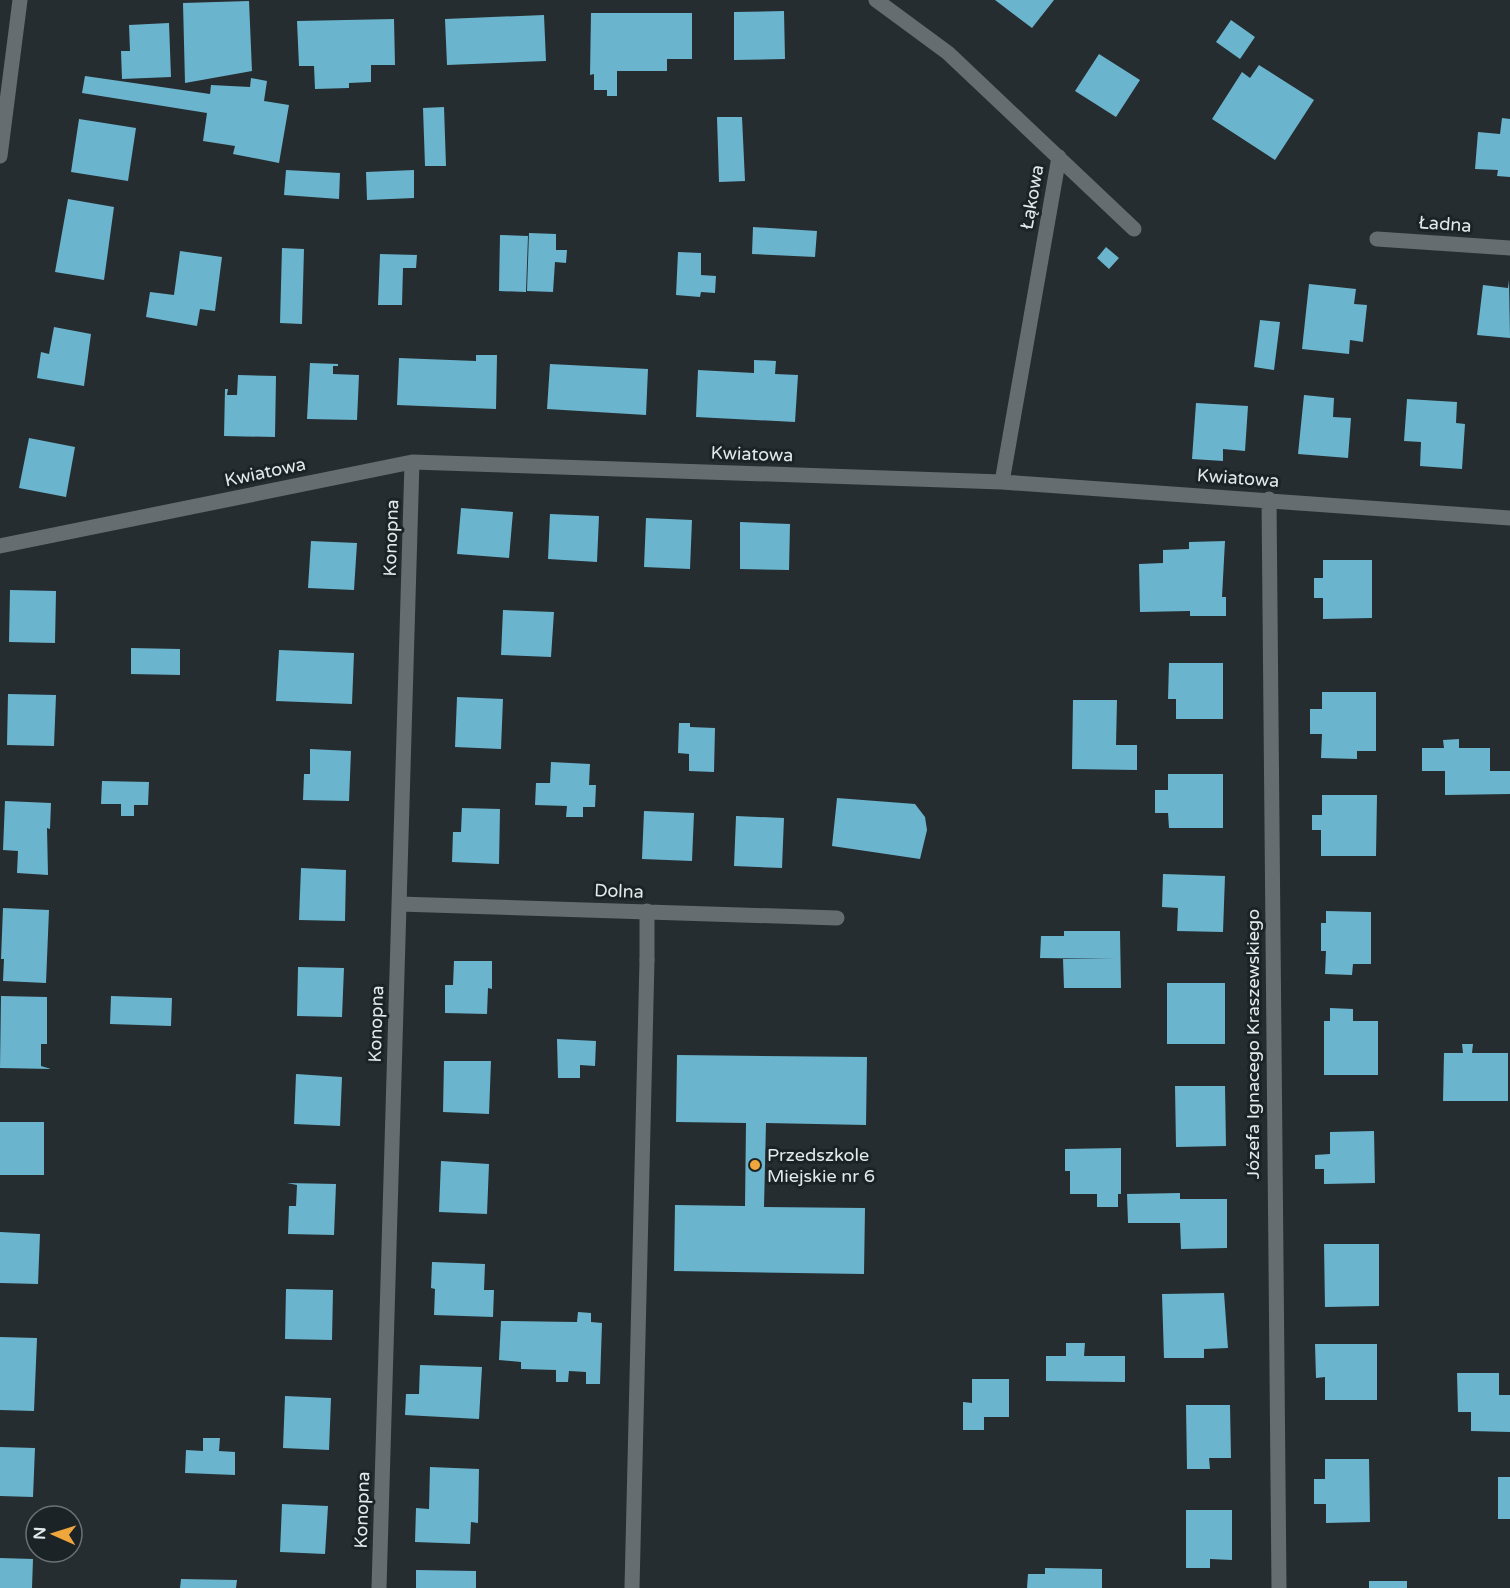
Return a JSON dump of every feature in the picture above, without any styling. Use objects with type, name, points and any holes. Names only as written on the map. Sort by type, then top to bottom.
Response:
[{"type":"street","points":[[0,156],[20,0]]},
{"type":"street","name":"Łąkowa","points":[[876,0],[948,54],[1059,157],[1002,482]]},
{"type":"street","points":[[1059,157],[1134,229]]},
{"type":"street","name":"Ładna","points":[[1377,239],[1510,248]]},
{"type":"street","name":"Kwiatowa","points":[[0,546],[412,462],[1002,482],[1269,499],[1510,518]]},
{"type":"street","name":"Konopna","points":[[379,1588],[412,462]]},
{"type":"street","name":"Józefa Ignacego Kraszewskiego","points":[[1269,499],[1279,1588]]},
{"type":"street","name":"Dolna","points":[[399,904],[837,918]]},
{"type":"street","points":[[632,1588],[647,911]]},
{"type":"building","points":[[995,0],[1054,0],[1032,28]]},
{"type":"building","points":[[249,1],[252,71],[185,83],[183,3]]},
{"type":"building","points":[[784,11],[785,59],[734,60],[734,12]]},
{"type":"building","points":[[591,13],[692,13],[692,59],[667,59],[667,71],[617,71],[617,96],[607,96],[607,90],[594,90],[594,74],[590,75]]},
{"type":"building","points":[[544,15],[546,61],[447,65],[445,19]]},
{"type":"building","points":[[394,19],[395,65],[371,65],[371,82],[349,83],[349,88],[315,89],[314,66],[299,66],[297,21]]},
{"type":"building","points":[[1231,20],[1255,37],[1240,59],[1216,42]]},
{"type":"building","points":[[169,23],[171,77],[122,79],[121,51],[130,51],[129,25]]},
{"type":"building","points":[[1099,54],[1140,80],[1116,117],[1075,91]]},
{"type":"building","points":[[1259,65],[1314,100],[1275,160],[1212,119],[1242,72],[1250,78]]},
{"type":"building","points":[[85,76],[210,94],[211,85],[250,87],[251,78],[267,81],[264,101],[289,105],[279,163],[233,154],[235,146],[203,141],[207,113],[82,93]]},
{"type":"building","points":[[444,107],[446,166],[425,166],[423,108]]},
{"type":"building","points":[[717,117],[742,117],[745,181],[719,182]]},
{"type":"building","points":[[1502,118],[1510,119],[1510,177],[1497,176],[1498,170],[1475,169],[1478,132],[1500,134]]},
{"type":"building","points":[[79,119],[136,128],[128,181],[71,172]]},
{"type":"building","points":[[286,170],[340,173],[339,199],[284,195]]},
{"type":"building","points":[[414,170],[414,198],[367,200],[366,172]]},
{"type":"building","points":[[68,199],[114,207],[104,280],[55,272]]},
{"type":"building","points":[[753,227],[817,231],[815,257],[752,254]]},
{"type":"building","points":[[529,233],[556,234],[556,250],[567,250],[566,263],[555,262],[553,292],[527,291]]},
{"type":"building","points":[[500,235],[528,236],[526,292],[499,291]]},
{"type":"building","points":[[1106,247],[1119,258],[1109,269],[1097,258]]},
{"type":"building","points":[[282,248],[304,249],[302,324],[280,323]]},
{"type":"building","points":[[180,251],[222,257],[215,311],[200,309],[197,326],[146,317],[150,292],[174,295]]},
{"type":"building","points":[[678,252],[701,253],[701,275],[716,276],[715,293],[701,292],[700,297],[676,295]]},
{"type":"building","points":[[380,254],[417,255],[416,268],[403,268],[402,305],[378,305]]},
{"type":"building","points":[[1509,280],[1510,338],[1477,335],[1483,285],[1508,288]]},
{"type":"building","points":[[1309,284],[1356,289],[1354,304],[1367,305],[1363,342],[1350,340],[1349,354],[1302,349]]},
{"type":"building","points":[[1260,320],[1280,322],[1274,370],[1254,367]]},
{"type":"building","points":[[54,327],[91,334],[84,386],[37,378],[41,352],[49,354]]},
{"type":"building","points":[[476,355],[497,355],[496,409],[397,405],[399,358],[476,361]]},
{"type":"building","points":[[754,360],[776,361],[775,374],[798,375],[795,422],[696,417],[698,370],[754,373]]},
{"type":"building","points":[[310,363],[338,364],[338,366],[333,366],[333,374],[359,375],[357,420],[307,419]]},
{"type":"building","points":[[550,364],[648,369],[646,415],[547,409]]},
{"type":"building","points":[[238,375],[276,376],[275,437],[224,436],[225,389],[228,389],[227,395],[237,395]]},
{"type":"building","points":[[1304,395],[1334,398],[1333,417],[1351,418],[1348,458],[1298,454]]},
{"type":"building","points":[[1407,399],[1457,402],[1456,423],[1465,424],[1462,469],[1420,466],[1421,442],[1404,441]]},
{"type":"building","points":[[1196,403],[1248,406],[1245,451],[1223,449],[1223,461],[1192,459]]},
{"type":"building","points":[[29,438],[75,447],[66,497],[19,488]]},
{"type":"building","points":[[461,508],[513,512],[509,558],[457,554]]},
{"type":"building","points":[[550,514],[599,516],[597,562],[548,559]]},
{"type":"building","points":[[646,518],[692,520],[690,569],[644,567]]},
{"type":"building","points":[[740,522],[790,524],[789,570],[740,569]]},
{"type":"building","points":[[311,541],[357,543],[354,590],[308,588]]},
{"type":"building","points":[[1225,541],[1222,597],[1226,597],[1226,616],[1190,616],[1190,611],[1140,612],[1139,564],[1163,563],[1163,550],[1189,549],[1189,542]]},
{"type":"building","points":[[1323,560],[1372,560],[1372,618],[1323,619],[1323,598],[1314,598],[1314,578],[1323,578]]},
{"type":"building","points":[[10,590],[56,591],[55,643],[9,642]]},
{"type":"building","points":[[503,610],[554,612],[551,657],[501,655]]},
{"type":"building","points":[[131,648],[180,649],[180,675],[131,674]]},
{"type":"building","points":[[279,650],[354,653],[352,704],[276,701]]},
{"type":"building","points":[[1169,663],[1223,663],[1223,719],[1176,719],[1176,699],[1168,699]]},
{"type":"building","points":[[1322,692],[1376,692],[1376,751],[1357,751],[1357,759],[1321,758],[1322,734],[1310,734],[1310,709],[1322,709]]},
{"type":"building","points":[[8,694],[56,695],[54,746],[7,745]]},
{"type":"building","points":[[457,697],[503,699],[501,749],[455,747]]},
{"type":"building","points":[[1073,700],[1117,700],[1116,745],[1137,745],[1137,770],[1072,769]]},
{"type":"building","points":[[679,723],[690,723],[690,727],[715,728],[714,772],[689,771],[689,754],[678,753]]},
{"type":"building","points":[[1459,739],[1459,748],[1490,748],[1490,771],[1510,771],[1510,794],[1445,795],[1445,771],[1422,771],[1422,748],[1444,748],[1443,740]]},
{"type":"building","points":[[310,749],[351,751],[349,801],[303,800],[304,774],[310,774]]},
{"type":"building","points":[[551,762],[590,764],[589,785],[596,785],[595,807],[583,807],[583,817],[566,817],[567,806],[535,805],[536,783],[550,783]]},
{"type":"building","points":[[1168,774],[1223,774],[1223,828],[1169,828],[1168,813],[1155,813],[1155,790],[1168,790]]},
{"type":"building","points":[[102,781],[149,782],[148,805],[134,805],[134,816],[121,816],[121,804],[101,804]]},
{"type":"building","points":[[1322,795],[1377,795],[1376,856],[1321,856],[1321,830],[1312,830],[1312,815],[1322,815]]},
{"type":"building","points":[[837,798],[915,804],[925,817],[927,830],[920,859],[832,846]]},
{"type":"building","points":[[5,801],[51,803],[50,829],[47,828],[48,875],[17,873],[18,851],[3,850]]},
{"type":"building","points":[[462,808],[500,809],[499,864],[452,862],[453,832],[461,832]]},
{"type":"building","points":[[644,811],[694,813],[692,861],[642,859]]},
{"type":"building","points":[[736,816],[784,818],[782,868],[734,866]]},
{"type":"building","points":[[301,868],[346,870],[345,921],[299,920]]},
{"type":"building","points":[[1163,874],[1225,876],[1223,932],[1177,931],[1178,908],[1162,907]]},
{"type":"building","points":[[3,908],[49,910],[46,983],[3,981],[4,959],[1,959]]},
{"type":"building","points":[[1326,911],[1371,912],[1371,964],[1353,964],[1352,975],[1325,974],[1326,951],[1321,951],[1321,923],[1326,923]]},
{"type":"building","points":[[1064,931],[1120,931],[1121,988],[1064,988],[1063,959],[1116,959],[1040,958],[1041,936],[1064,936]]},
{"type":"building","points":[[454,961],[492,961],[492,989],[488,988],[487,1014],[445,1013],[445,985],[453,985]]},
{"type":"building","points":[[298,967],[344,968],[342,1017],[297,1016]]},
{"type":"building","points":[[1167,983],[1225,983],[1225,1044],[1167,1044]]},
{"type":"building","points":[[1,996],[47,997],[47,1044],[41,1044],[41,1066],[51,1069],[0,1068]]},
{"type":"building","points":[[111,996],[172,998],[171,1026],[110,1024]]},
{"type":"building","points":[[1330,1008],[1353,1009],[1353,1021],[1378,1021],[1378,1075],[1324,1075],[1324,1021],[1330,1021]]},
{"type":"building","points":[[557,1039],[596,1041],[595,1066],[580,1065],[580,1078],[558,1078]]},
{"type":"building","points":[[1462,1044],[1473,1044],[1472,1053],[1508,1053],[1508,1101],[1443,1101],[1444,1053],[1463,1053]]},
{"type":"building","name":"Przedszkole Miejskie nr 6","points":[[677,1055],[867,1057],[866,1125],[766,1123],[764,1207],[865,1208],[864,1274],[674,1271],[675,1205],[745,1206],[746,1123],[676,1122]]},
{"type":"building","points":[[444,1061],[491,1061],[489,1114],[443,1112]]},
{"type":"building","points":[[296,1074],[342,1077],[340,1126],[294,1124]]},
{"type":"building","points":[[1175,1086],[1225,1086],[1226,1146],[1176,1147]]},
{"type":"building","points":[[0,1122],[44,1122],[44,1175],[0,1175]]},
{"type":"building","points":[[1374,1131],[1375,1183],[1324,1184],[1324,1169],[1315,1169],[1315,1155],[1330,1154],[1330,1132]]},
{"type":"building","points":[[1121,1148],[1121,1194],[1118,1194],[1118,1207],[1097,1207],[1097,1194],[1070,1194],[1070,1171],[1065,1171],[1065,1149]]},
{"type":"building","points":[[441,1161],[489,1164],[487,1214],[439,1212]]},
{"type":"building","points":[[287,1183],[336,1184],[334,1235],[288,1234],[289,1206],[296,1206],[297,1185]]},
{"type":"building","points":[[1180,1193],[1180,1199],[1227,1199],[1227,1248],[1181,1249],[1180,1223],[1128,1223],[1127,1194]]},
{"type":"building","points":[[0,1232],[40,1234],[38,1284],[0,1283]]},
{"type":"building","points":[[1324,1244],[1379,1244],[1379,1306],[1325,1307]]},
{"type":"building","points":[[432,1262],[485,1264],[484,1290],[494,1290],[493,1317],[434,1315],[435,1289],[431,1288]]},
{"type":"building","points":[[286,1289],[333,1290],[332,1340],[285,1339]]},
{"type":"building","points":[[1224,1293],[1228,1348],[1204,1349],[1204,1358],[1164,1358],[1162,1294]]},
{"type":"building","points":[[578,1312],[591,1313],[591,1322],[602,1323],[600,1384],[586,1384],[586,1372],[569,1371],[568,1382],[556,1382],[556,1370],[521,1369],[521,1362],[499,1360],[501,1321],[577,1322]]},
{"type":"building","points":[[0,1337],[37,1338],[34,1411],[0,1410]]},
{"type":"building","points":[[1066,1343],[1085,1343],[1084,1356],[1125,1356],[1125,1382],[1046,1381],[1046,1356],[1066,1356]]},
{"type":"building","points":[[1315,1344],[1377,1344],[1377,1400],[1325,1400],[1325,1377],[1316,1378]]},
{"type":"building","points":[[420,1365],[482,1367],[479,1419],[405,1415],[406,1394],[419,1394]]},
{"type":"building","points":[[1457,1373],[1499,1373],[1499,1395],[1510,1395],[1510,1432],[1471,1431],[1471,1412],[1458,1412]]},
{"type":"building","points":[[972,1379],[1009,1379],[1009,1417],[984,1417],[984,1430],[963,1430],[963,1402],[972,1403]]},
{"type":"building","points":[[285,1396],[331,1398],[329,1450],[283,1448]]},
{"type":"building","points":[[1186,1405],[1230,1405],[1231,1458],[1209,1458],[1210,1469],[1187,1469]]},
{"type":"building","points":[[203,1438],[220,1438],[219,1451],[235,1452],[235,1475],[185,1473],[186,1450],[203,1451]]},
{"type":"building","points":[[0,1447],[35,1448],[33,1497],[0,1496]]},
{"type":"building","points":[[1325,1459],[1369,1459],[1370,1522],[1326,1523],[1326,1504],[1314,1504],[1314,1479],[1325,1479]]},
{"type":"building","points":[[430,1467],[479,1469],[478,1523],[471,1522],[470,1544],[415,1542],[416,1508],[429,1509]]},
{"type":"building","points":[[1498,1477],[1510,1477],[1510,1519],[1498,1519]]},
{"type":"building","points":[[282,1504],[328,1506],[325,1554],[280,1552]]},
{"type":"building","points":[[1186,1510],[1232,1510],[1232,1560],[1210,1559],[1210,1568],[1186,1568]]},
{"type":"building","points":[[0,1558],[24,1559],[24,1564],[33,1564],[32,1588],[0,1588]]},
{"type":"building","points":[[1045,1568],[1102,1569],[1102,1588],[1027,1588],[1028,1574],[1045,1574]]},
{"type":"building","points":[[416,1570],[476,1571],[476,1588],[416,1588]]},
{"type":"building","points":[[181,1579],[237,1580],[236,1588],[180,1588]]},
{"type":"building","points":[[1369,1581],[1407,1581],[1407,1588],[1369,1588]]},
{"type":"place","name":"Przedszkole Miejskie nr 6","points":[[755,1165]]}]
